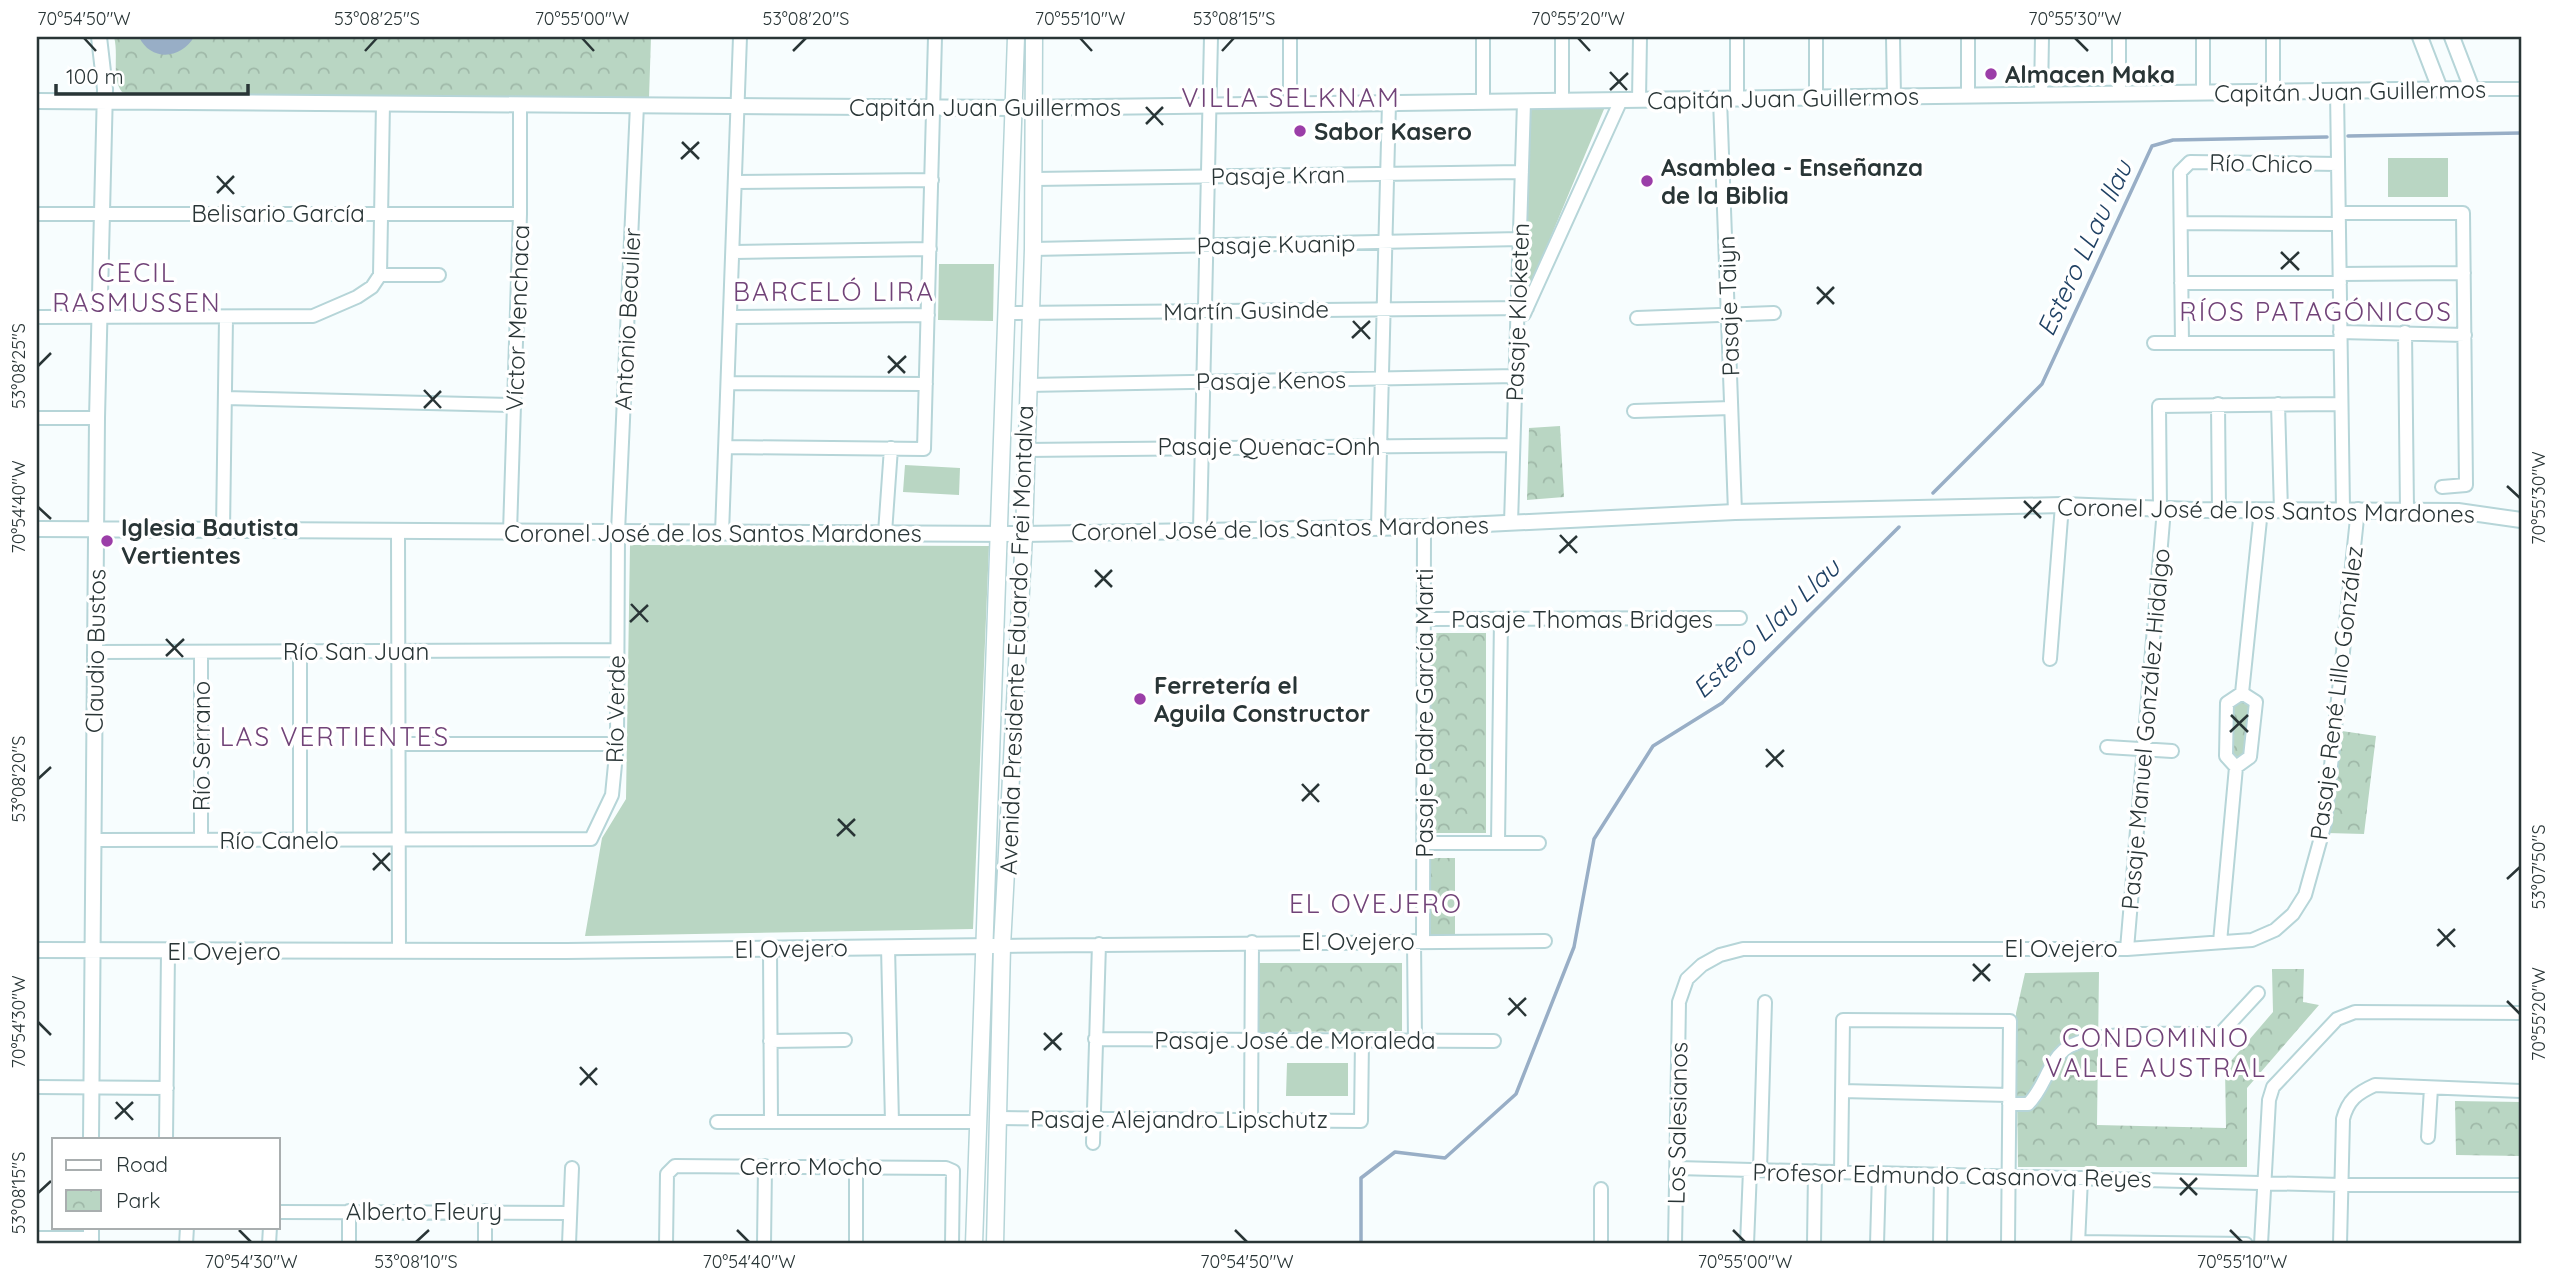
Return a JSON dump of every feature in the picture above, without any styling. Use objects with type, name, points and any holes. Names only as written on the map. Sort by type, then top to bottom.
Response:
[{"type":"main road","name":"Avenida Presidente Eduardo Frei Montalva","points":[[974,1244],[1016,108],[1016,37]]},
{"type":"main road","name":"Avenida Presidente Eduardo Frei Montalva","points":[[995,1244],[1002,946],[1024,534],[1035,179],[1034,37]]},
{"type":"street","name":"Claudio Bustos","points":[[91,1138],[97,418],[104,101],[104,69],[99,37]]},
{"type":"street","points":[[722,533],[740,37]]},
{"type":"street","points":[[726,447],[924,449],[935,37]]},
{"type":"street","points":[[1200,530],[1212,106],[1211,37]]},
{"type":"street","points":[[1290,37],[1290,104]]},
{"type":"street","points":[[1483,37],[1483,102]]},
{"type":"street","points":[[1562,37],[1562,101]]},
{"type":"street","points":[[1639,100],[1640,37]]},
{"type":"street","points":[[1737,37],[1737,99]]},
{"type":"street","points":[[1816,37],[1816,98]]},
{"type":"street","points":[[1894,37],[1894,97]]},
{"type":"street","points":[[1968,37],[1968,96]]},
{"type":"street","points":[[2042,37],[2042,95]]},
{"type":"street","points":[[2119,37],[2119,94]]},
{"type":"street","points":[[2203,37],[2203,93]]},
{"type":"street","points":[[2273,37],[2273,92]]},
{"type":"street","points":[[2420,37],[2440,89]]},
{"type":"street","points":[[2452,37],[2472,89]]},
{"type":"street","name":"Capitán Juan Guillermos","points":[[37,101],[1035,108],[2521,89]]},
{"type":"street","name":"Pasaje René Lillo González","points":[[2293,914],[2305,895],[2325,823],[2351,509],[2340,404],[2337,91]]},
{"type":"street","name":"Pasaje Taiyn","points":[[1720,99],[1735,512]]},
{"type":"street","points":[[1522,307],[1621,100]]},
{"type":"street","name":"Pasaje Kloketen","points":[[1511,523],[1517,330],[1522,307],[1520,239],[1524,102]]},
{"type":"street","points":[[37,317],[313,316],[357,297],[372,286],[380,275],[383,103]]},
{"type":"street","points":[[1378,527],[1389,103]]},
{"type":"street","name":"Víctor Menchaca","points":[[510,532],[520,214],[520,104]]},
{"type":"street","name":"Antonio Beaulier","points":[[618,532],[637,105]]},
{"type":"street","name":"Río Chico","points":[[2183,223],[2180,172],[2190,162],[2338,164]]},
{"type":"street","name":"Pasaje Kran","points":[[1035,179],[1522,172]]},
{"type":"street","points":[[736,182],[932,180]]},
{"type":"street","points":[[2182,343],[2183,223],[2463,213],[2466,485],[2442,487]]},
{"type":"street","name":"Belisario García","points":[[37,214],[520,214]]},
{"type":"street","name":"Pasaje Kuanip","points":[[1033,249],[1520,239]]},
{"type":"street","points":[[734,251],[930,249]]},
{"type":"street","points":[[2181,283],[2465,273]]},
{"type":"street","points":[[380,275],[439,275]]},
{"type":"street","name":"Martín Gusinde","points":[[1008,313],[1522,307]]},
{"type":"street","points":[[1637,318],[1774,313]]},
{"type":"street","points":[[731,317],[928,315]]},
{"type":"street","points":[[223,530],[226,318]]},
{"type":"street","points":[[2154,343],[2340,337],[2405,332],[2465,335]]},
{"type":"street","points":[[2405,332],[2407,510]]},
{"type":"street","name":"Pasaje Kenos","points":[[1027,385],[1516,376]]},
{"type":"street","points":[[729,383],[926,384]]},
{"type":"street","points":[[225,398],[514,405]]},
{"type":"street","points":[[2219,510],[2218,404],[2340,404]]},
{"type":"street","name":"Pasaje Manuel González Hidalgo","points":[[2127,948],[2162,509],[2159,406],[2218,404]]},
{"type":"street","points":[[2278,404],[2281,511]]},
{"type":"street","points":[[1634,411],[1731,408]]},
{"type":"street","points":[[37,418],[97,418]]},
{"type":"street","name":"Pasaje Quenac-Onh","points":[[1025,450],[1202,446],[1514,445]]},
{"type":"street","points":[[885,533],[891,449]]},
{"type":"street","points":[[2050,659],[2063,505]]},
{"type":"street","name":"Coronel José de los Santos Mardones","points":[[37,529],[1024,534],[1424,527],[1735,512],[2063,505],[2281,511],[2458,511],[2521,520]]},
{"type":"street","points":[[2242,693],[2261,510]]},
{"type":"street","name":"Pasaje Padre García Marti","points":[[1415,1042],[1424,843],[1424,527]]},
{"type":"street","points":[[398,531],[399,951]]},
{"type":"street","name":"Río Verde","points":[[591,839],[612,795],[617,744],[618,532]]},
{"type":"street","name":"Pasaje Thomas Bridges","points":[[1425,620],[1740,618]]},
{"type":"street","points":[[1498,843],[1501,619]]},
{"type":"street","name":"Río San Juan","points":[[95,652],[616,650]]},
{"type":"street","points":[[300,651],[300,840]]},
{"type":"street","name":"Río Serrano","points":[[201,652],[201,840]]},
{"type":"street","points":[[2236,766],[2250,757],[2255,729],[2256,702],[2242,693]]},
{"type":"street","points":[[2236,766],[2226,756],[2227,703],[2242,693]]},
{"type":"street","points":[[398,744],[617,744]]},
{"type":"street","points":[[2108,747],[2172,751]]},
{"type":"street","points":[[2220,942],[2236,766]]},
{"type":"street","name":"Río Canelo","points":[[94,840],[591,839]]},
{"type":"street","points":[[1424,843],[1539,842]]},
{"type":"street","name":"El Ovejero","points":[[1679,1002],[1687,979],[1702,965],[1720,955],[1743,950],[2127,948],[2252,940],[2275,930],[2293,914]]},
{"type":"street","name":"El Ovejero","points":[[37,950],[399,951],[1545,940]]},
{"type":"street","points":[[1251,1120],[1252,942]]},
{"type":"street","points":[[1093,1143],[1099,944]]},
{"type":"street","points":[[888,947],[892,1122]]},
{"type":"street","points":[[770,948],[771,1122]]},
{"type":"street","points":[[166,1138],[167,951]]},
{"type":"street","points":[[1842,1091],[2009,1099],[2028,1104],[2038,1095],[2055,1059],[2078,1042],[2106,1037],[2220,1034],[2258,993]]},
{"type":"street","name":"Los Salesianos","points":[[1675,1244],[1679,1002]]},
{"type":"street","points":[[1747,1244],[1755,1170],[1765,1002]]},
{"type":"street","points":[[2261,1244],[2269,1100],[2273,1087],[2337,1019],[2355,1012],[2521,1013]]},
{"type":"street","points":[[1841,1172],[1843,1020],[2010,1021],[2008,1244]]},
{"type":"street","name":"Pasaje José de Moraleda","points":[[1095,1039],[1494,1041]]},
{"type":"street","points":[[770,1041],[845,1040]]},
{"type":"street","name":"Pasaje Alejandro Lipschutz","points":[[998,1118],[1361,1121],[1362,1040]]},
{"type":"street","points":[[2340,1244],[2343,1119],[2347,1103],[2360,1091],[2375,1085],[2521,1091]]},
{"type":"street","points":[[37,1087],[167,1088]]},
{"type":"street","points":[[2428,1137],[2431,1088]]},
{"type":"street","points":[[717,1122],[977,1122]]},
{"type":"street","name":"Cerro Mocho","points":[[666,1244],[667,1174],[676,1166],[946,1168],[953,1171],[952,1244]]},
{"type":"street","points":[[764,1244],[765,1166]]},
{"type":"street","points":[[856,1166],[856,1244]]},
{"type":"street","points":[[569,1244],[572,1168]]},
{"type":"street","name":"Profesor Edmundo Casanova Reyes","points":[[1676,1168],[2341,1185],[2521,1185]]},
{"type":"street","points":[[1814,1244],[1815,1171]]},
{"type":"street","points":[[1877,1244],[1878,1173]]},
{"type":"street","points":[[1940,1244],[1941,1174]]},
{"type":"street","points":[[2081,1178],[2078,1243],[2246,1244]]},
{"type":"street","points":[[1601,1189],[1601,1244]]},
{"type":"street","points":[[485,1210],[485,1244]]},
{"type":"street","name":"Alberto Fleury","points":[[280,1212],[485,1210],[570,1213]]},
{"type":"street","points":[[349,1211],[349,1244]]},
{"type":"street","points":[[37,1238],[91,1236]]},
{"type":"green space","points":[[114,37],[651,37],[649,98],[145,99],[122,92],[119,86]]},
{"type":"green space","points":[[1527,100],[1607,102],[1524,301]]},
{"type":"green space","points":[[2388,158],[2448,158],[2448,197],[2388,197]]},
{"type":"green space","points":[[939,264],[994,264],[993,321],[938,320]]},
{"type":"green space","points":[[1560,426],[1564,497],[1527,500],[1529,428]]},
{"type":"green space","points":[[905,465],[960,468],[959,495],[903,492]]},
{"type":"green space","points":[[630,545],[989,546],[973,929],[585,936],[602,838],[626,799]]},
{"type":"green space","points":[[1429,633],[1486,633],[1486,833],[1429,833]]},
{"type":"green space","points":[[2246,700],[2252,707],[2245,756],[2232,757],[2229,751],[2232,706]]},
{"type":"green space","points":[[2335,730],[2376,736],[2364,834],[2327,833]]},
{"type":"green space","points":[[1429,858],[1455,858],[1455,935],[1429,935]]},
{"type":"green space","points":[[1259,963],[1402,963],[1402,1031],[1259,1032]]},
{"type":"green space","points":[[2272,969],[2304,969],[2303,1002],[2319,1005],[2247,1088],[2247,1167],[2018,1167],[2016,1013],[2025,973],[2099,972],[2097,1125],[2226,1128],[2225,1068],[2273,1012]]},
{"type":"green space","points":[[1287,1063],[1348,1063],[1348,1096],[1286,1096]]},
{"type":"green space","points":[[2455,1101],[2521,1102],[2521,1156],[2456,1155]]},
{"type":"water","points":[[139,37],[194,37],[182,50],[166,55],[151,51]]},
{"type":"waterway","name":"Estero LLau llau","points":[[2348,136],[2521,133]]},
{"type":"waterway","name":"Estero LLau llau","points":[[1933,493],[2042,384],[2152,146],[2173,140],[2327,137]]},
{"type":"waterway","name":"Estero Llau Llau","points":[[1361,1244],[1361,1178],[1395,1152],[1445,1158],[1516,1094],[1574,947],[1594,839],[1653,746],[1722,703],[1899,527]]},
{"type":"place","name":"Almacen Maka","points":[[1991,74]]},
{"type":"place","name":"Sabor Kasero","points":[[1300,131]]},
{"type":"place","name":"Asamblea - Enseñanza de la Biblia","points":[[1647,181]]},
{"type":"place","name":"Iglesia Bautista Vertientes","points":[[107,541]]},
{"type":"place","name":"Ferretería el Aguila Constructor","points":[[1140,699]]},
{"type":"district","name":"VILLA SELKNAM","points":[[1291,97]]},
{"type":"district","name":"CECIL RASMUSSEN","points":[[137,287]]},
{"type":"district","name":"BARCELÓ LIRA","points":[[834,291]]},
{"type":"district","name":"RÍOS PATAGÓNICOS","points":[[2316,311]]},
{"type":"district","name":"LAS VERTIENTES","points":[[335,736]]},
{"type":"district","name":"EL OVEJERO","points":[[1376,903]]},
{"type":"district","name":"CONDOMINIO VALLE AUSTRAL","points":[[2156,1052]]}]
